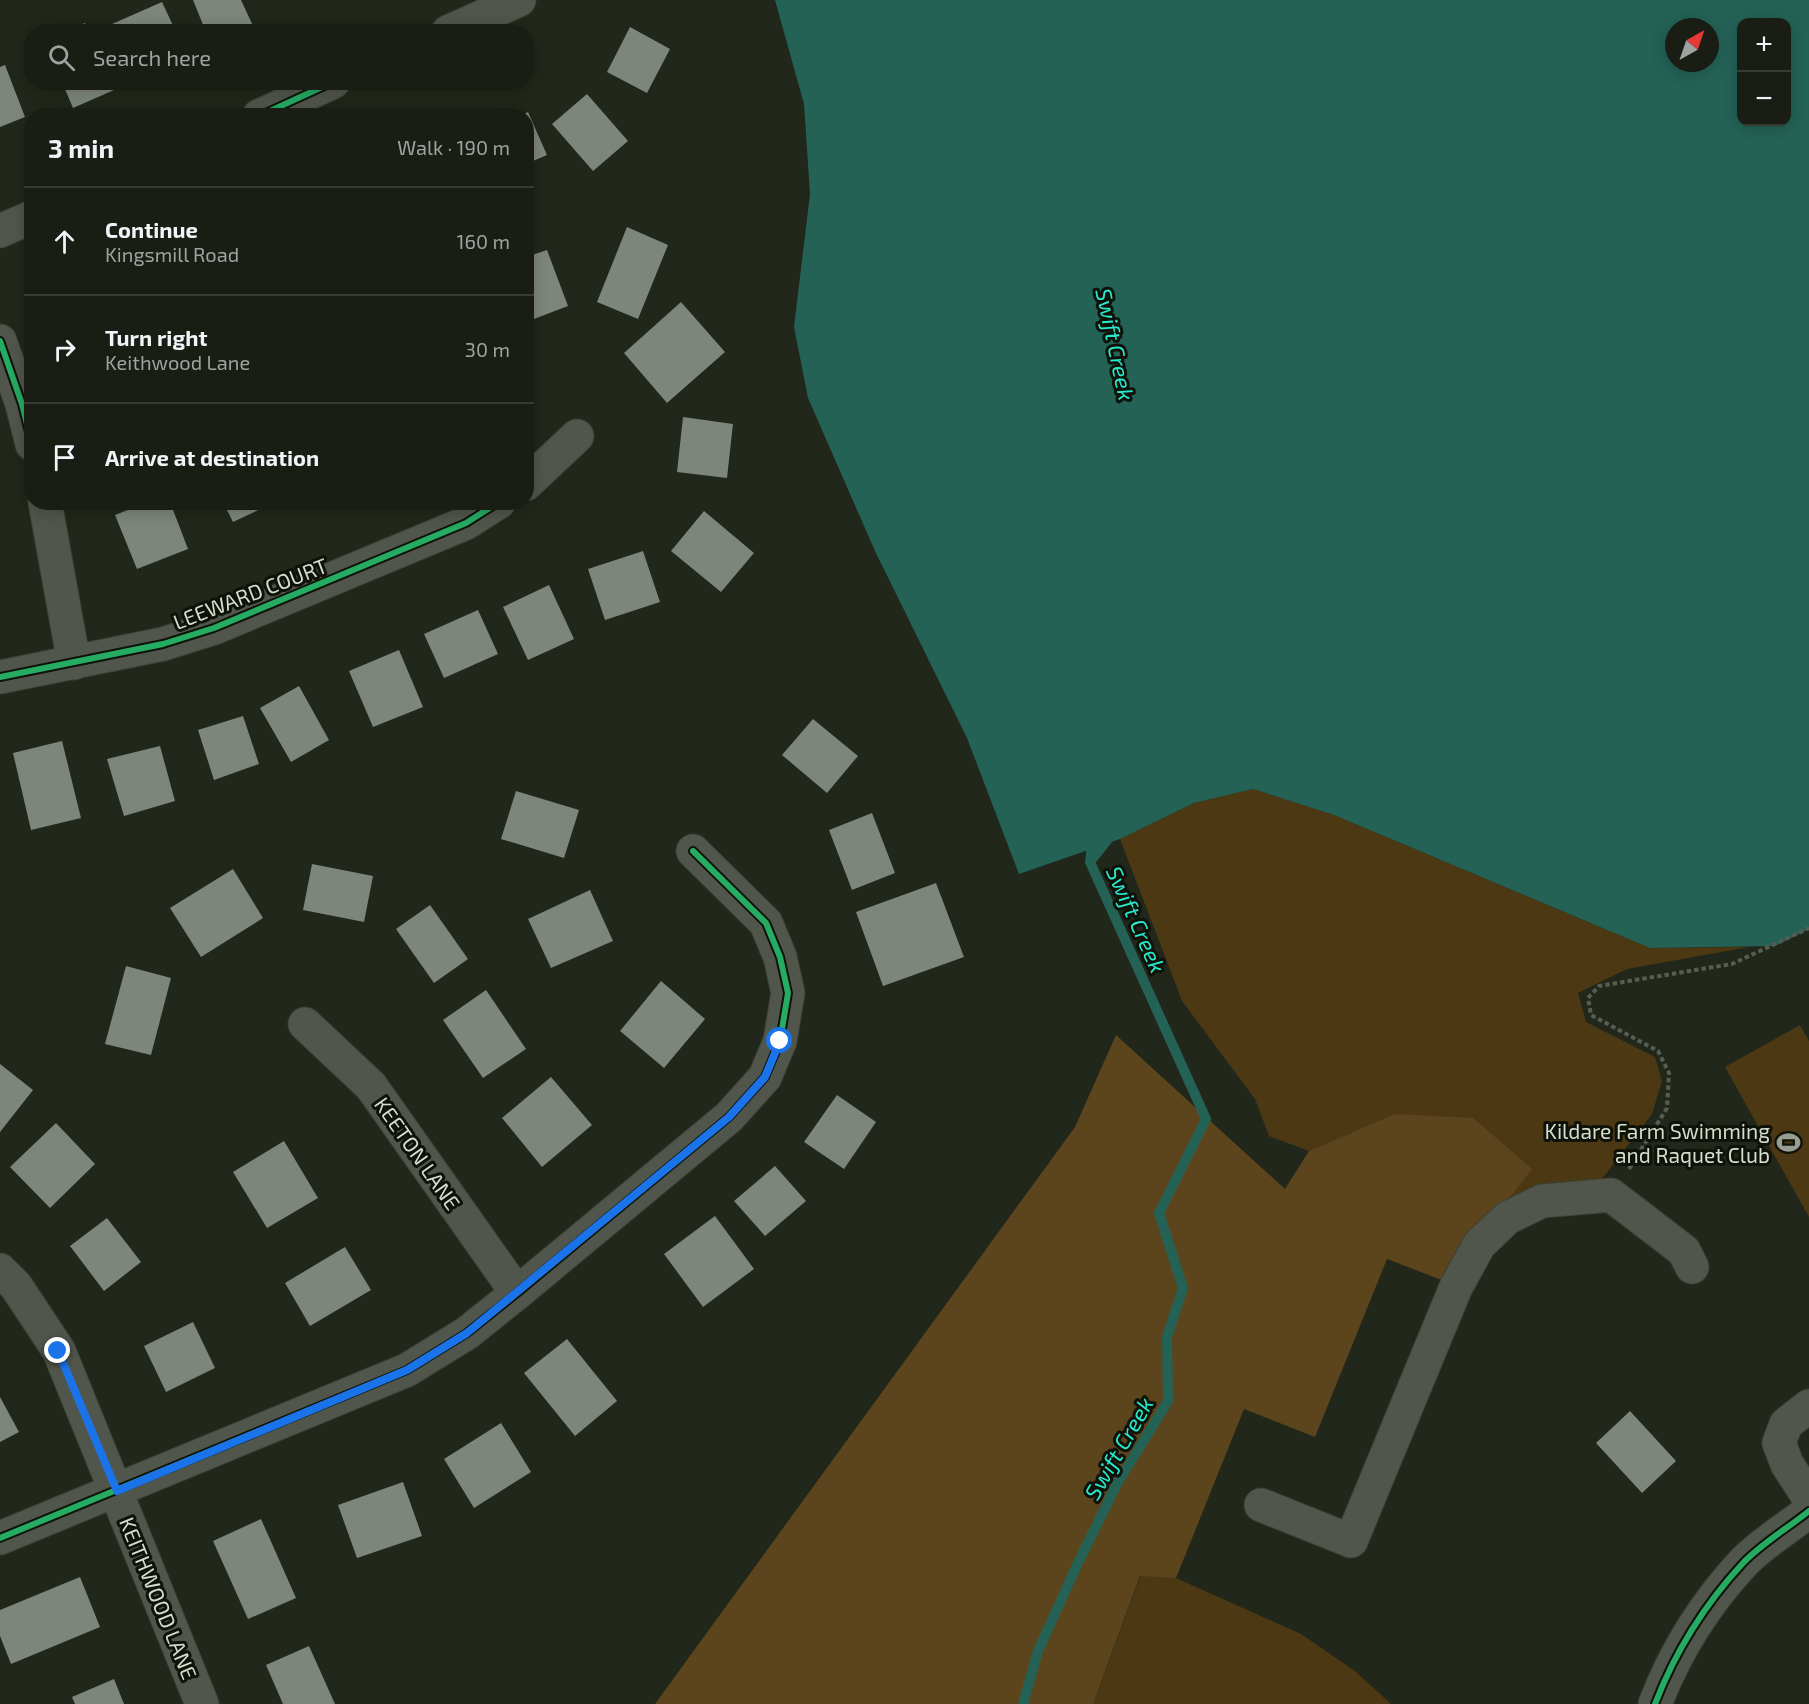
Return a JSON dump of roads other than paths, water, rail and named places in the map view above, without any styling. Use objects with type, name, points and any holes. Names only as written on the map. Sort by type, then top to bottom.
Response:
[{"type":"street","points":[[466,24],[519,0]]},
{"type":"street","points":[[276,108],[316,90]]},
{"type":"street","points":[[0,231],[24,220]]},
{"type":"street","points":[[0,341],[24,412]]},
{"type":"street","points":[[534,476],[577,436]]},
{"type":"street","points":[[46,510],[74,663]]},
{"type":"street","name":"LEEWARD COURT","points":[[0,677],[163,644],[214,628],[466,523],[486,510]]},
{"type":"street","points":[[0,1538],[407,1370],[467,1333],[729,1117],[765,1077],[780,1041],[788,993],[780,957],[766,923],[693,850]]},
{"type":"street","name":"KEETON LANE","points":[[305,1024],[371,1086],[517,1293]]},
{"type":"street","points":[[1261,1505],[1351,1541],[1456,1287],[1479,1245],[1506,1218],[1542,1201],[1611,1195],[1684,1251],[1692,1267]]},
{"type":"street","name":"KEITHWOOD LANE","points":[[0,1270],[16,1286],[58,1351],[202,1704]]},
{"type":"street","points":[[1809,1406],[1786,1424],[1779,1443],[1787,1464],[1809,1498]]},
{"type":"street","points":[[1655,1704],[1687,1636],[1712,1600],[1744,1561],[1809,1511]]},
{"type":"water","points":[[775,0],[1809,0],[1809,929],[1775,946],[1650,948],[1334,815],[1253,789],[1194,803],[1120,839],[1019,874],[967,738],[875,551],[808,398],[794,327],[810,194],[804,104]]},
{"type":"waterway","points":[[1090,862],[1112,834]]},
{"type":"waterway","name":"Swift Creek","points":[[1023,1704],[1038,1651],[1077,1565],[1117,1484],[1168,1401],[1167,1337],[1183,1288],[1159,1213],[1206,1119],[1090,862],[1093,836]]},
{"type":"place","name":"Kildare Farm Swimming and Raquet Club","points":[[1788,1142]]}]
